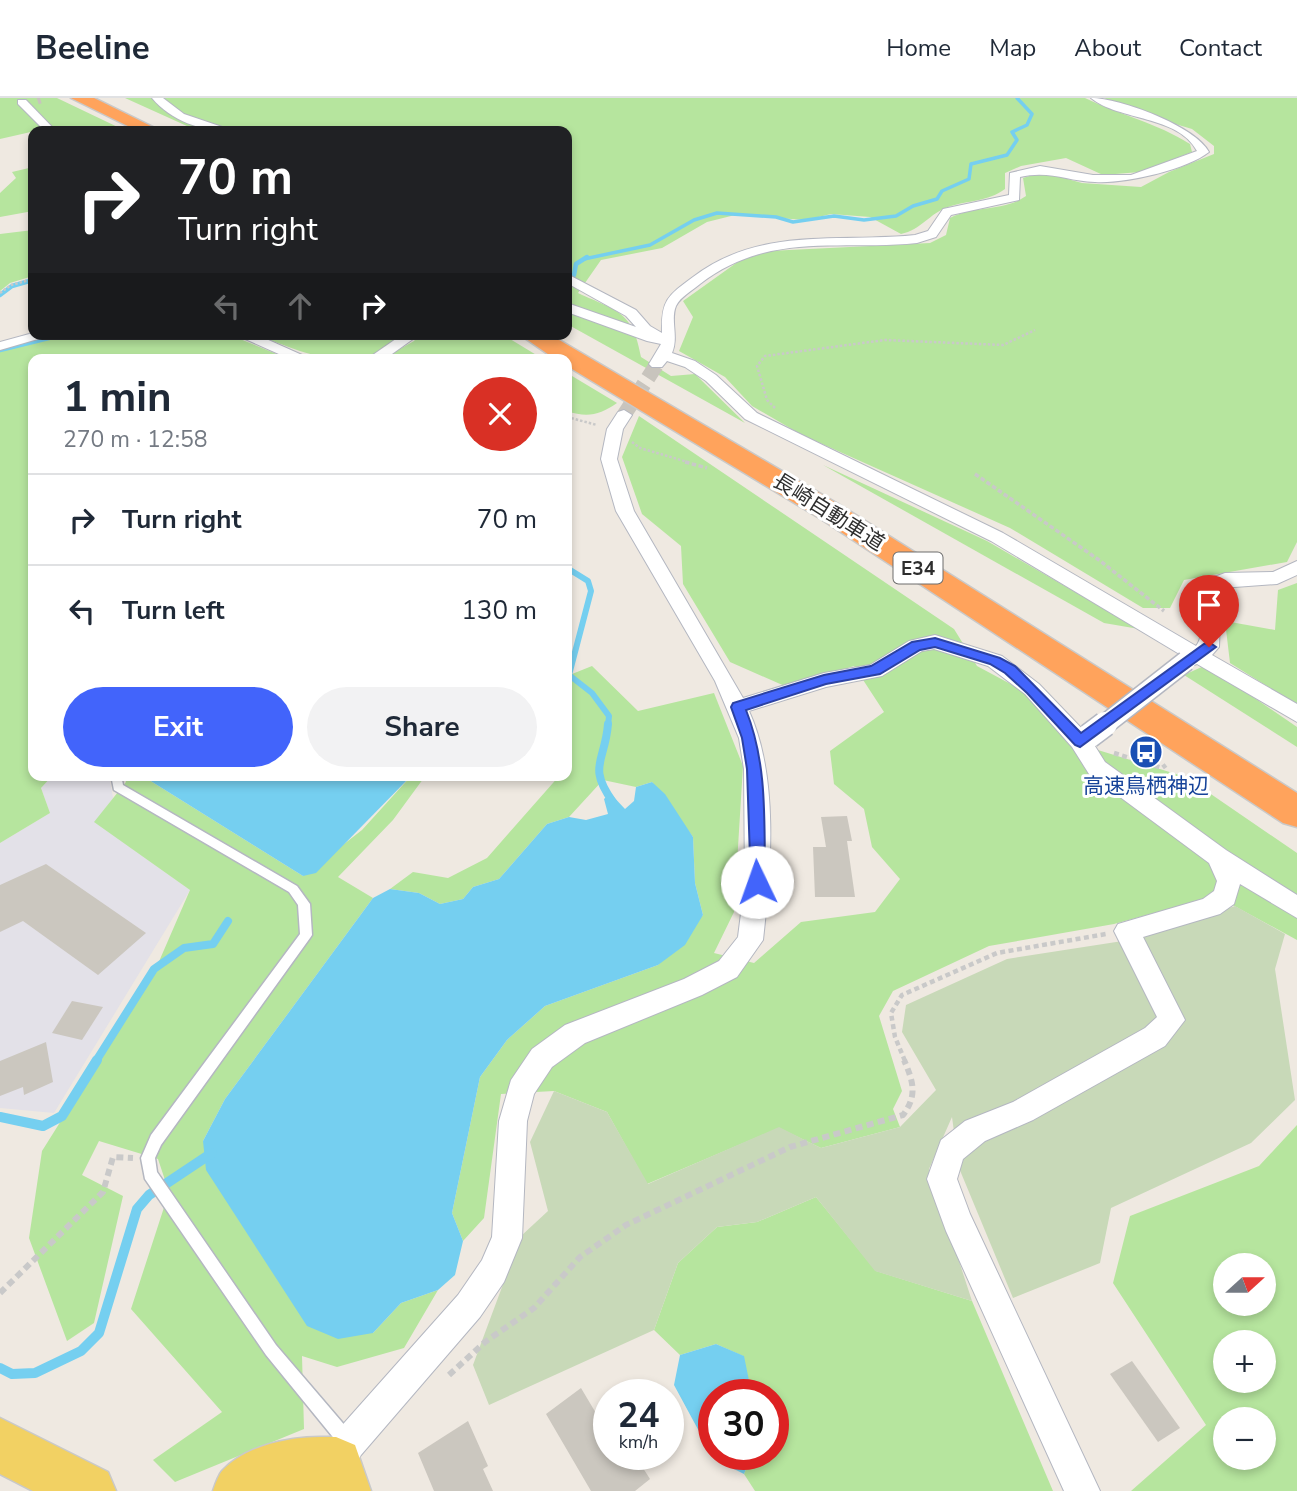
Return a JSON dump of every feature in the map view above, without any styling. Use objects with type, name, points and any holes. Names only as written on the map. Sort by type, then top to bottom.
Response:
[{"type":"highway","points":[[80,98],[141,126]]},
{"type":"highway","points":[[107,98],[168,126]]},
{"type":"highway","name":"長崎自動車道","points":[[541,340],[565,354]]},
{"type":"highway","name":"長崎自動車道","points":[[572,340],[849,503],[1297,782]]},
{"type":"highway","name":"長崎自動車道","points":[[572,358],[832,513],[1297,812]]},
{"type":"main road","points":[[0,1445],[89,1491]]},
{"type":"main road","points":[[240,1491],[258,1478],[294,1462],[343,1466]]},
{"type":"street","points":[[157,98],[166,109],[180,117],[212,126]]},
{"type":"street","points":[[663,354],[672,329],[668,308],[674,299],[726,261],[748,251],[779,245],[917,239],[936,230],[947,212],[1015,197],[1014,175],[1020,172],[1040,169],[1093,179],[1132,178],[1203,152],[1200,144],[1175,127],[1096,98]]},
{"type":"street","points":[[37,99],[16,102],[45,126]]},
{"type":"street","points":[[572,282],[631,313],[663,354]]},
{"type":"street","points":[[572,309],[663,354],[690,364],[711,378],[751,416],[997,537],[1297,714]]},
{"type":"street","points":[[0,346],[28,339]]},
{"type":"street","points":[[256,340],[291,354]]},
{"type":"street","points":[[382,354],[404,340]]},
{"type":"street","points":[[343,1466],[469,1306],[493,1271],[507,1238],[513,1121],[521,1089],[542,1058],[575,1034],[693,988],[729,969],[750,940],[757,882],[755,769],[750,738],[738,707],[625,511],[609,459],[620,422]]},
{"type":"street","points":[[1084,739],[1198,654],[1212,629],[1210,591],[1213,584],[1225,579],[1277,578],[1297,566]]},
{"type":"street","points":[[738,707],[824,680],[875,671],[916,646],[935,642],[995,661],[1010,669],[1084,739],[1097,768],[1218,857],[1297,908]]},
{"type":"street","points":[[1082,1491],[957,1220],[942,1179],[951,1150],[975,1131],[1023,1111],[1143,1044],[1172,1020],[1128,931],[1211,907],[1225,897],[1229,881],[1218,857]]},
{"type":"lane","points":[[117,781],[118,788],[293,889],[304,904],[306,935],[156,1140],[148,1158],[150,1174],[271,1350],[343,1466]]},
{"type":"path","points":[[0,293],[11,285],[28,280]]},
{"type":"path","points":[[782,416],[767,400],[757,366],[765,356],[884,340],[1003,345],[1035,330]]},
{"type":"path","points":[[572,417],[620,422],[640,448],[707,468]]},
{"type":"path","points":[[975,474],[1099,560],[1198,654]]},
{"type":"path","points":[[1084,739],[1162,768],[1166,765]]},
{"type":"path","points":[[445,1379],[485,1342],[534,1308],[580,1257],[626,1225],[790,1147],[855,1131],[903,1115],[912,1104],[914,1083],[895,1037],[891,1013],[902,995],[996,953],[1128,931]]},
{"type":"path","points":[[0,1293],[103,1192],[113,1157],[148,1158]]},
{"type":"shaded area","points":[[47,781],[110,781],[113,798],[95,822],[190,890],[54,1113],[0,1108],[0,843],[50,813],[41,788]]},
{"type":"green space","points":[[0,98],[57,98],[116,126],[28,126],[28,133],[0,139]]},
{"type":"green space","points":[[125,98],[1085,98],[1177,137],[1190,144],[1192,152],[1140,172],[1103,175],[1066,158],[1021,166],[1005,173],[1005,189],[998,193],[985,199],[948,207],[914,229],[901,234],[870,217],[831,214],[806,220],[735,215],[707,222],[662,248],[601,260],[578,293],[613,309],[628,321],[638,342],[641,357],[671,376],[695,374],[745,423],[572,327],[572,126],[187,126]]},
{"type":"green space","points":[[1104,98],[1297,98],[1297,542],[1287,562],[1184,580],[1170,608],[1143,608],[1010,528],[802,435],[752,406],[725,377],[679,351],[693,317],[683,301],[739,261],[769,251],[930,243],[946,235],[950,218],[969,211],[1008,204],[1026,196],[1023,178],[1042,172],[1082,183],[1141,187],[1169,172],[1214,154],[1214,146],[1192,129],[1135,112]]},
{"type":"green space","points":[[28,168],[28,212],[0,217],[0,193],[16,178],[12,172]]},
{"type":"green space","points":[[28,231],[28,278],[10,283],[0,291],[0,234]]},
{"type":"green space","points":[[34,340],[243,340],[277,354],[28,354],[28,781],[47,781],[41,788],[50,813],[0,843],[0,348]]},
{"type":"green space","points":[[271,340],[398,340],[374,354],[312,354]]},
{"type":"green space","points":[[512,340],[535,354],[391,354],[414,341]]},
{"type":"green space","points":[[572,376],[617,403],[593,414],[572,412]]},
{"type":"green space","points":[[639,416],[954,629],[977,666],[1020,689],[1075,743],[1186,777],[1297,853],[1297,940],[1216,896],[1114,924],[989,946],[893,991],[879,1016],[902,1091],[893,1109],[900,1127],[821,1148],[779,1128],[647,1184],[607,1112],[554,1091],[501,1094],[484,1218],[463,1241],[452,1213],[480,1077],[507,1040],[545,1006],[658,965],[703,915],[695,883],[693,837],[652,782],[636,787],[603,780],[569,817],[547,824],[499,879],[473,887],[463,899],[440,904],[419,893],[390,889],[413,872],[448,878],[487,858],[555,781],[572,781],[572,674],[592,666],[638,711],[714,693],[743,766],[734,912],[714,953],[754,963],[801,922],[875,912],[900,879],[872,847],[864,809],[834,784],[830,751],[884,712],[854,666],[787,687],[730,662],[683,584],[681,546],[642,514],[622,457]]},
{"type":"green space","points":[[823,465],[987,541],[1139,629],[1104,623]]},
{"type":"green space","points":[[1297,583],[1297,705],[1230,663],[1225,621],[1275,630],[1278,590]]},
{"type":"green space","points":[[1206,665],[1297,727],[1297,747],[1184,675]]},
{"type":"green space","points":[[151,781],[303,876],[362,830],[407,781],[422,781],[393,820],[338,877],[373,898],[225,1099],[203,1141],[373,1333],[401,1303],[438,1290],[404,1348],[337,1367],[302,1356],[304,1429],[175,1482],[153,1460],[222,1412],[131,1309],[169,1192],[158,1159],[99,1141],[82,1175],[123,1196],[94,1323],[67,1341],[29,1238],[42,1151],[154,973],[190,890],[94,822],[126,782]]},
{"type":"green space","points":[[1235,906],[1285,934],[1275,969],[1295,1100],[1251,1143],[1111,1208],[1100,1263],[1013,1298],[959,1168],[952,1117],[929,1169],[972,1301],[875,1271],[816,1197],[757,1222],[717,1227],[678,1263],[654,1330],[489,1405],[473,1365],[521,1236],[548,1211],[530,1142],[554,1091],[607,1112],[648,1184],[779,1127],[821,1148],[900,1127],[936,1090],[902,1032],[906,1005],[1007,959],[1142,938]]},
{"type":"green space","points":[[1297,1125],[1297,1491],[1131,1491],[1206,1425],[1113,1283],[1130,1216],[1259,1166]]},
{"type":"green space","points":[[816,1197],[876,1271],[972,1301],[1053,1491],[755,1491],[744,1474],[746,1470],[789,1470],[789,1379],[748,1379],[743,1356],[716,1344],[680,1355],[654,1330],[678,1263],[717,1227],[757,1222]]},
{"type":"water","points":[[151,781],[406,781],[316,873],[303,876]]},
{"type":"water","points":[[652,782],[665,794],[693,837],[695,883],[703,915],[685,945],[658,965],[545,1006],[507,1040],[480,1077],[452,1213],[463,1241],[455,1275],[438,1290],[401,1303],[373,1333],[338,1339],[307,1326],[206,1170],[203,1141],[225,1099],[373,898],[390,889],[419,893],[440,904],[463,899],[473,887],[499,879],[547,824],[569,817],[586,820],[608,814],[604,799],[610,793],[625,809],[634,801],[636,787]]},
{"type":"water","points":[[716,1344],[744,1356],[749,1379],[698,1379],[698,1429],[684,1404],[684,1379],[675,1379],[680,1355]]},
{"type":"building","points":[[847,816],[852,841],[847,841],[855,897],[815,897],[813,847],[826,847],[821,817]]},
{"type":"building","points":[[46,864],[146,933],[98,975],[23,921],[0,932],[0,885]]},
{"type":"building","points":[[72,1001],[103,1007],[82,1040],[52,1033]]},
{"type":"building","points":[[46,1042],[53,1082],[24,1095],[23,1087],[0,1096],[0,1061]]},
{"type":"building","points":[[1132,1361],[1180,1428],[1158,1442],[1110,1374]]},
{"type":"building","points":[[581,1388],[593,1408],[593,1470],[644,1470],[650,1479],[635,1491],[591,1491],[546,1414]]},
{"type":"building","points":[[468,1421],[488,1466],[483,1469],[493,1491],[434,1491],[418,1453]]},
{"type":"waterway","points":[[584,259],[650,245],[694,220],[717,213],[776,217],[793,222],[834,216],[864,220],[896,216],[913,206],[937,199],[942,191],[969,179],[971,164],[1007,155],[1017,140],[1012,132],[1027,125],[1032,114],[1017,98]]},
{"type":"waterway","points":[[572,276],[576,264],[587,257]]},
{"type":"waterway","points":[[0,295],[12,286],[28,281]]},
{"type":"waterway","points":[[0,350],[41,340]]},
{"type":"waterway","points":[[572,571],[588,581],[591,591],[572,664]]},
{"type":"waterway","points":[[572,677],[592,693],[609,716],[608,726]]},
{"type":"waterway","points":[[608,724],[599,772],[605,790],[613,802]]},
{"type":"waterway","points":[[96,1061],[154,969],[184,948],[213,944],[228,921]]},
{"type":"waterway","points":[[0,1117],[43,1126],[62,1116],[97,1060]]},
{"type":"waterway","points":[[0,1368],[12,1374],[35,1373],[81,1351],[99,1333],[137,1209],[149,1195],[212,1153]]},
{"type":"tunnel","points":[[624,415],[657,364]]},
{"type":"place","name":"高速鳥栖神辺","points":[[1146,752]]},
{"type":"route","points":[[757,882],[755,769],[750,738],[738,707],[824,680],[875,671],[895,656],[916,646],[935,642],[995,661],[1010,669],[1080,741],[1186,661],[1209,647]]}]
